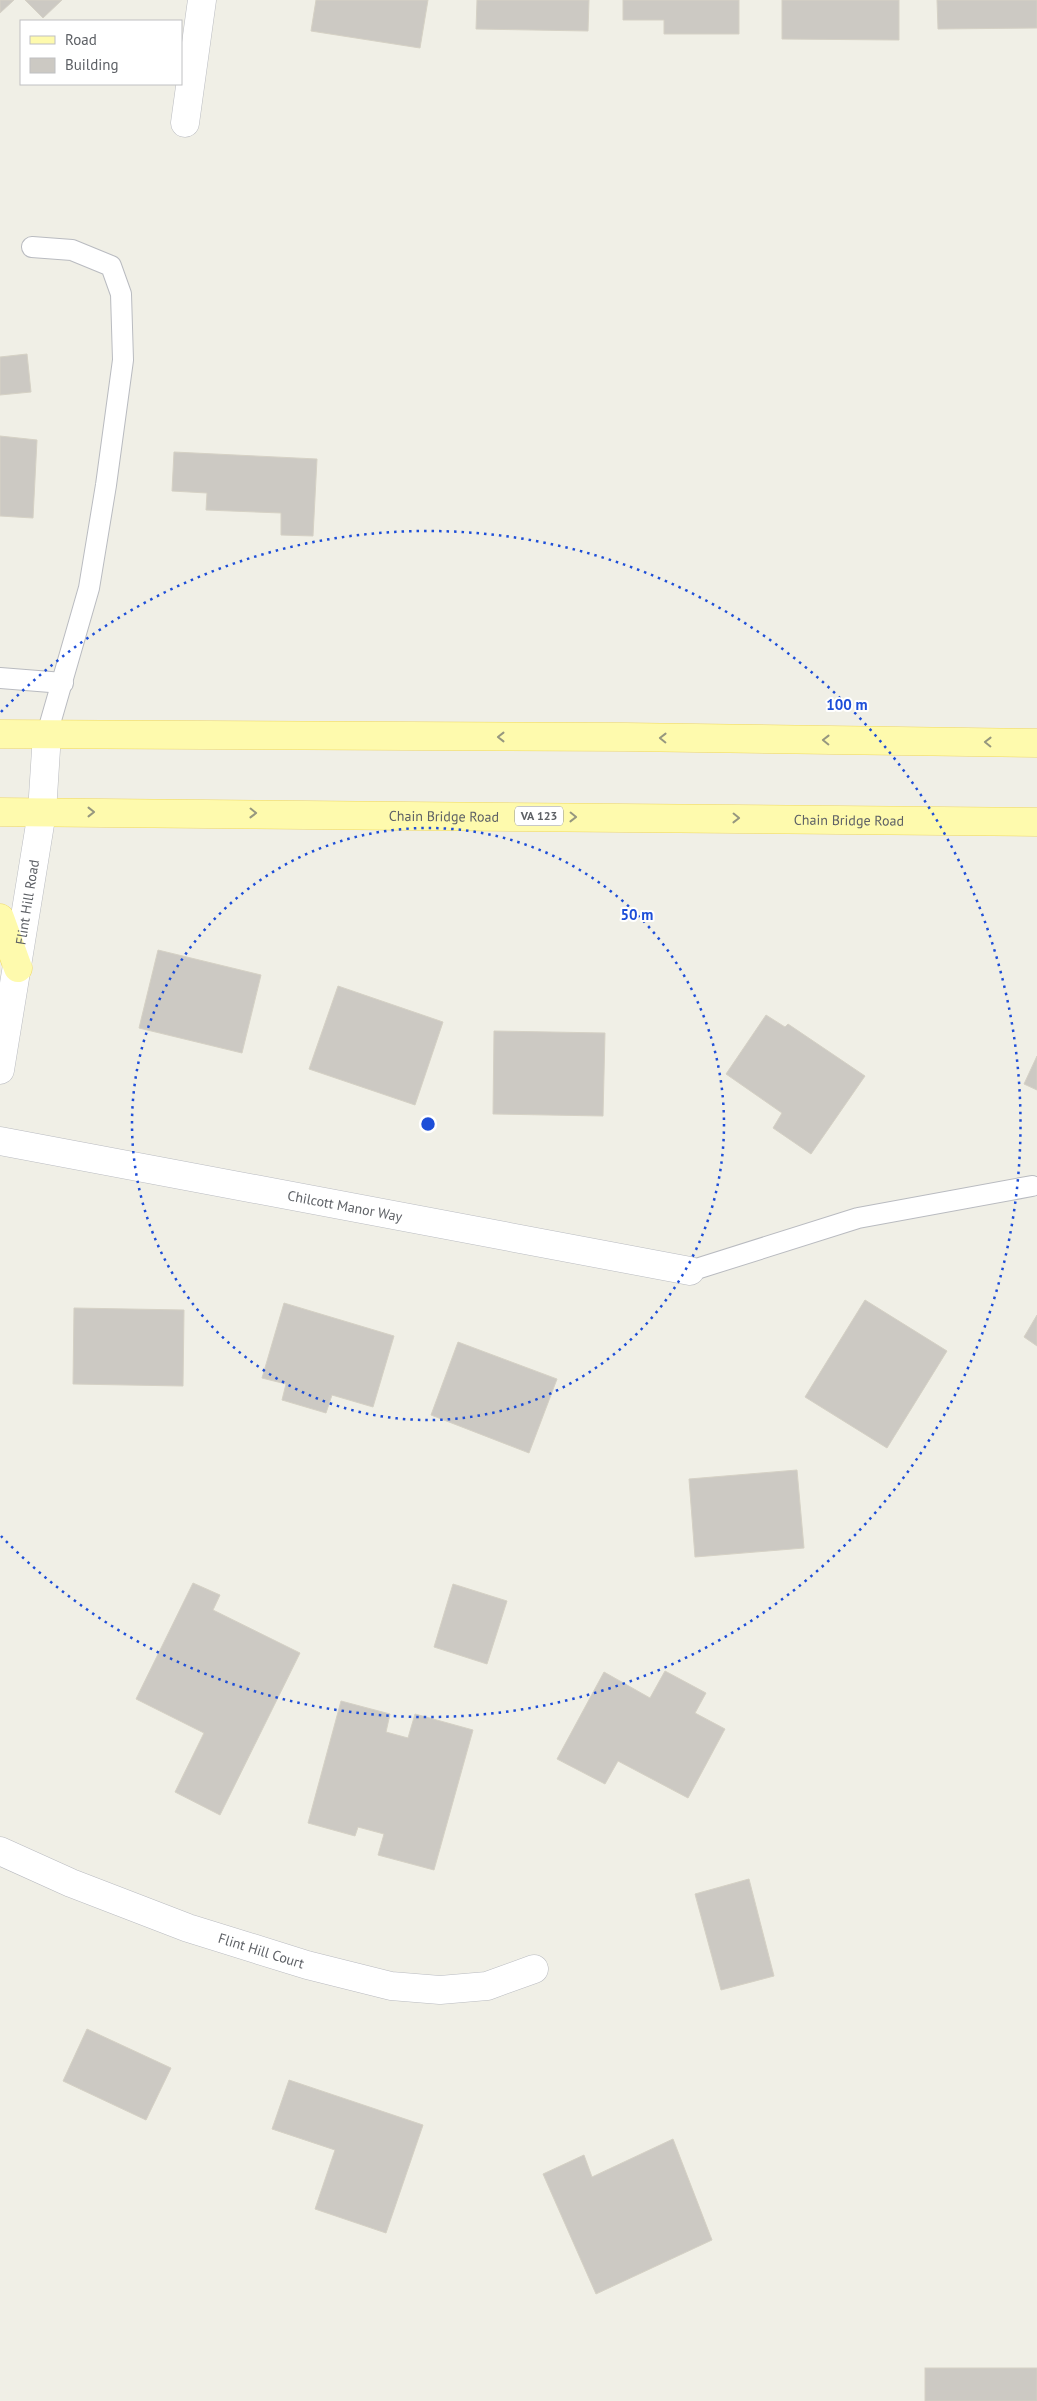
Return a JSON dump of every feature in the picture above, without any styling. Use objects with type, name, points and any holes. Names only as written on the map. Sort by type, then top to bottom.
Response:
[{"type":"main road","points":[[0,734],[626,737],[1037,743]]},
{"type":"main road","name":"Chain Bridge Road","points":[[0,812],[1037,822]]},
{"type":"main road","points":[[0,918],[18,968]]},
{"type":"street","points":[[185,123],[202,0]]},
{"type":"street","name":"Flint Hill Road","points":[[0,1070],[42,812],[47,734]]},
{"type":"street","name":"Chilcott Manor Way","points":[[0,1141],[690,1271]]},
{"type":"street","name":"Flint Hill Court","points":[[0,1851],[71,1883],[188,1928],[307,1965],[391,1986],[440,1990],[487,1986],[534,1970]]},
{"type":"lane","points":[[32,248],[72,250],[111,266],[121,294],[123,360],[106,485],[89,588],[47,734]]},
{"type":"lane","points":[[0,678],[63,683]]},
{"type":"lane","points":[[690,1271],[858,1218],[1032,1186]]},
{"type":"building","points":[[0,0],[14,0],[0,13]]},
{"type":"building","points":[[25,0],[62,0],[43,18]]},
{"type":"building","points":[[316,0],[428,0],[420,48],[311,31]]},
{"type":"building","points":[[477,0],[589,0],[588,31],[476,29]]},
{"type":"building","points":[[623,0],[739,0],[739,34],[664,34],[664,20],[623,20]]},
{"type":"building","points":[[782,0],[899,0],[899,40],[782,39]]},
{"type":"building","points":[[937,0],[1037,0],[1037,28],[938,29]]},
{"type":"building","points":[[27,354],[31,392],[0,395],[0,357]]},
{"type":"building","points":[[0,436],[37,440],[33,518],[0,516]]},
{"type":"building","points":[[174,452],[317,459],[313,536],[281,535],[281,513],[206,510],[207,493],[172,491]]},
{"type":"building","points":[[158,950],[261,975],[242,1053],[139,1028]]},
{"type":"building","points":[[338,986],[443,1022],[415,1105],[309,1069]]},
{"type":"building","points":[[766,1015],[785,1027],[788,1024],[865,1076],[811,1154],[773,1128],[782,1113],[726,1074]]},
{"type":"building","points":[[494,1031],[605,1033],[603,1116],[493,1114]]},
{"type":"building","points":[[1037,1056],[1037,1090],[1024,1084]]},
{"type":"building","points":[[865,1300],[947,1351],[887,1448],[805,1397]]},
{"type":"building","points":[[284,1303],[394,1336],[373,1407],[332,1395],[326,1413],[282,1400],[286,1384],[262,1378]]},
{"type":"building","points":[[74,1308],[184,1310],[183,1386],[73,1384]]},
{"type":"building","points":[[1037,1315],[1037,1346],[1024,1337]]},
{"type":"building","points":[[458,1342],[557,1379],[529,1453],[431,1415]]},
{"type":"building","points":[[797,1470],[804,1548],[695,1557],[689,1479]]},
{"type":"building","points":[[193,1583],[220,1595],[213,1610],[300,1653],[220,1815],[175,1792],[204,1733],[136,1699]]},
{"type":"building","points":[[453,1584],[507,1601],[487,1664],[434,1647]]},
{"type":"building","points":[[665,1671],[706,1693],[695,1713],[725,1729],[688,1798],[618,1761],[605,1784],[557,1759],[604,1672],[650,1698]]},
{"type":"building","points":[[341,1701],[390,1714],[386,1732],[408,1738],[415,1714],[473,1730],[434,1870],[378,1855],[384,1834],[358,1827],[355,1836],[308,1823]]},
{"type":"building","points":[[749,1879],[774,1976],[721,1990],[695,1894]]},
{"type":"building","points":[[87,2029],[171,2068],[146,2120],[63,2081]]},
{"type":"building","points":[[289,2080],[423,2125],[386,2233],[315,2209],[335,2150],[272,2129]]},
{"type":"building","points":[[673,2139],[712,2240],[596,2294],[543,2174],[584,2155],[592,2177]]},
{"type":"building","points":[[925,2368],[1037,2368],[1037,2401],[925,2401]]}]
